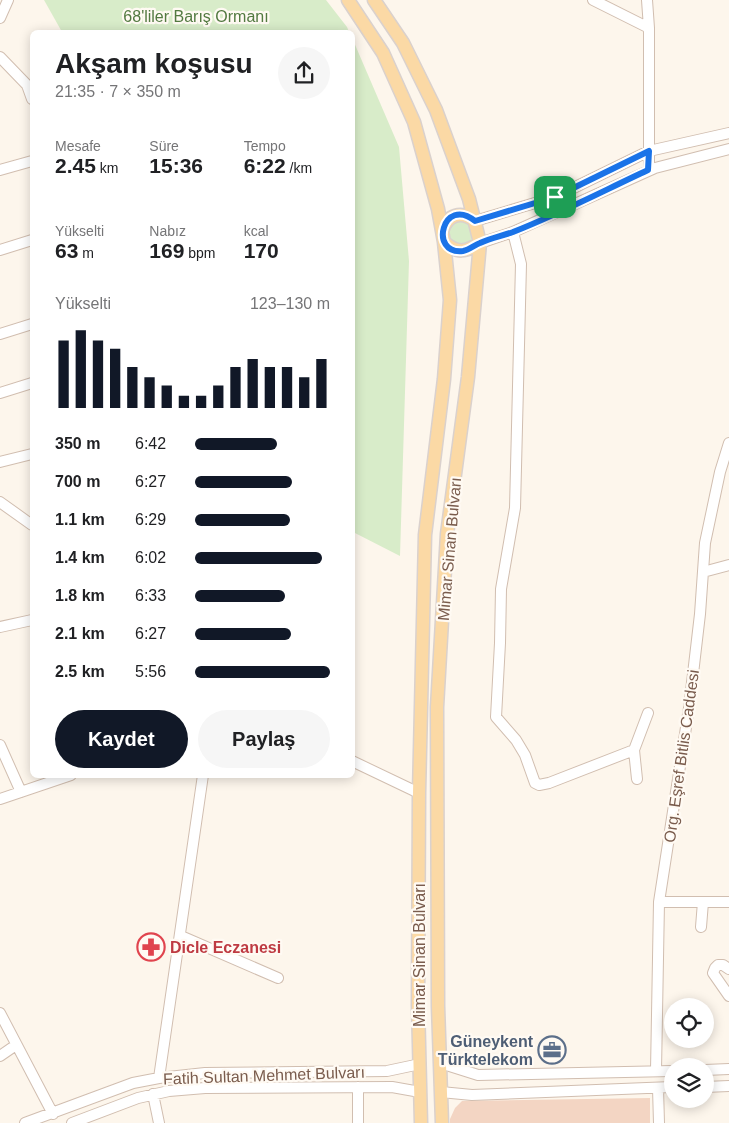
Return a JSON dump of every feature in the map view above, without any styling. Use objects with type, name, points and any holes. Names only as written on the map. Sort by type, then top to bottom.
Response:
[{"type":"main road","name":"Mimar Sinan Bulvarı","points":[[348,0],[383,53],[414,122],[438,209],[450,300],[444,380],[425,535],[419,793],[421,1123]]},
{"type":"main road","name":"Mimar Sinan Bulvarı","points":[[374,0],[404,43],[436,110],[469,199],[480,243],[468,377],[447,534],[437,707],[438,1006],[442,1123]]},
{"type":"main road","points":[[475,221],[464,215],[452,216],[447,220],[443,237],[453,250],[459,251],[470,249],[480,243]]},
{"type":"main road","points":[[420,1064],[430,1061],[440,1063]]},
{"type":"main road","points":[[420,1092],[431,1096],[441,1092]]},
{"type":"street","points":[[0,18],[8,0]]},
{"type":"street","points":[[593,0],[649,28]]},
{"type":"street","points":[[647,0],[649,28],[648,170]]},
{"type":"street","points":[[0,57],[27,85],[30,93]]},
{"type":"street","points":[[475,221],[555,197],[649,151],[729,133]]},
{"type":"street","points":[[480,243],[513,232],[648,170],[729,149]]},
{"type":"street","points":[[0,170],[30,162]]},
{"type":"street","points":[[513,232],[521,264],[515,508],[500,589],[500,643],[496,717],[516,740],[525,755],[535,783],[539,785],[549,784],[634,750]]},
{"type":"street","points":[[0,250],[30,241]]},
{"type":"street","points":[[0,334],[30,325]]},
{"type":"street","points":[[0,393],[30,384]]},
{"type":"street","name":"Org. Eşref Bitlis Caddesi","points":[[656,1071],[659,902],[689,708],[700,614],[705,543],[720,472],[729,443]]},
{"type":"street","points":[[0,462],[30,454]]},
{"type":"street","points":[[0,502],[30,524]]},
{"type":"street","points":[[703,572],[729,565]]},
{"type":"street","points":[[0,626],[30,620]]},
{"type":"street","points":[[637,778],[634,750],[648,712]]},
{"type":"street","points":[[0,745],[22,792]]},
{"type":"street","points":[[355,762],[419,793]]},
{"type":"street","points":[[0,799],[62,778]]},
{"type":"street","points":[[159,1078],[203,778]]},
{"type":"street","points":[[659,902],[729,902]]},
{"type":"street","points":[[701,927],[703,902]]},
{"type":"street","points":[[181,936],[278,978]]},
{"type":"street","points":[[729,969],[723,965],[718,965],[714,973],[729,996]]},
{"type":"street","points":[[0,1013],[53,1114]]},
{"type":"street","points":[[0,1056],[16,1046]]},
{"type":"street","points":[[440,1063],[478,1075],[664,1071]]},
{"type":"street","name":"Fatih Sultan Mehmet Bulvarı","points":[[26,1123],[133,1083],[159,1078],[205,1074],[387,1070],[420,1064]]},
{"type":"street","points":[[714,1070],[729,1070]]},
{"type":"street","points":[[714,1087],[729,1086]]},
{"type":"street","points":[[358,1087],[358,1123]]},
{"type":"street","name":"Fatih Sultan Mehmet Bulvarı","points":[[72,1123],[138,1098],[169,1091],[205,1088],[392,1087],[420,1092]]},
{"type":"street","points":[[658,1088],[660,1123]]},
{"type":"street","points":[[441,1092],[472,1095],[664,1088]]},
{"type":"street","points":[[153,1094],[159,1123]]},
{"type":"green space","name":"68'liler Barış Ormanı","points":[[44,0],[326,0],[348,30],[61,30]]},
{"type":"green space","points":[[355,45],[399,147],[409,261],[400,556],[355,533]]},
{"type":"green space","points":[[461,221],[470,224],[473,233],[470,242],[461,245],[452,242],[449,233],[452,224]]},
{"type":"building","points":[[650,1098],[650,1123],[450,1123],[455,1108],[462,1101]]},
{"type":"place","name":"Dicle Eczanesi","points":[[151,947]]},
{"type":"place","name":"Güneykent Türktelekom","points":[[552,1050]]},
{"type":"route","points":[[649,151],[648,170],[568,208],[464,251],[453,250],[444,242],[442,231],[447,220],[452,216],[464,215],[475,221],[555,197],[649,151]]}]
